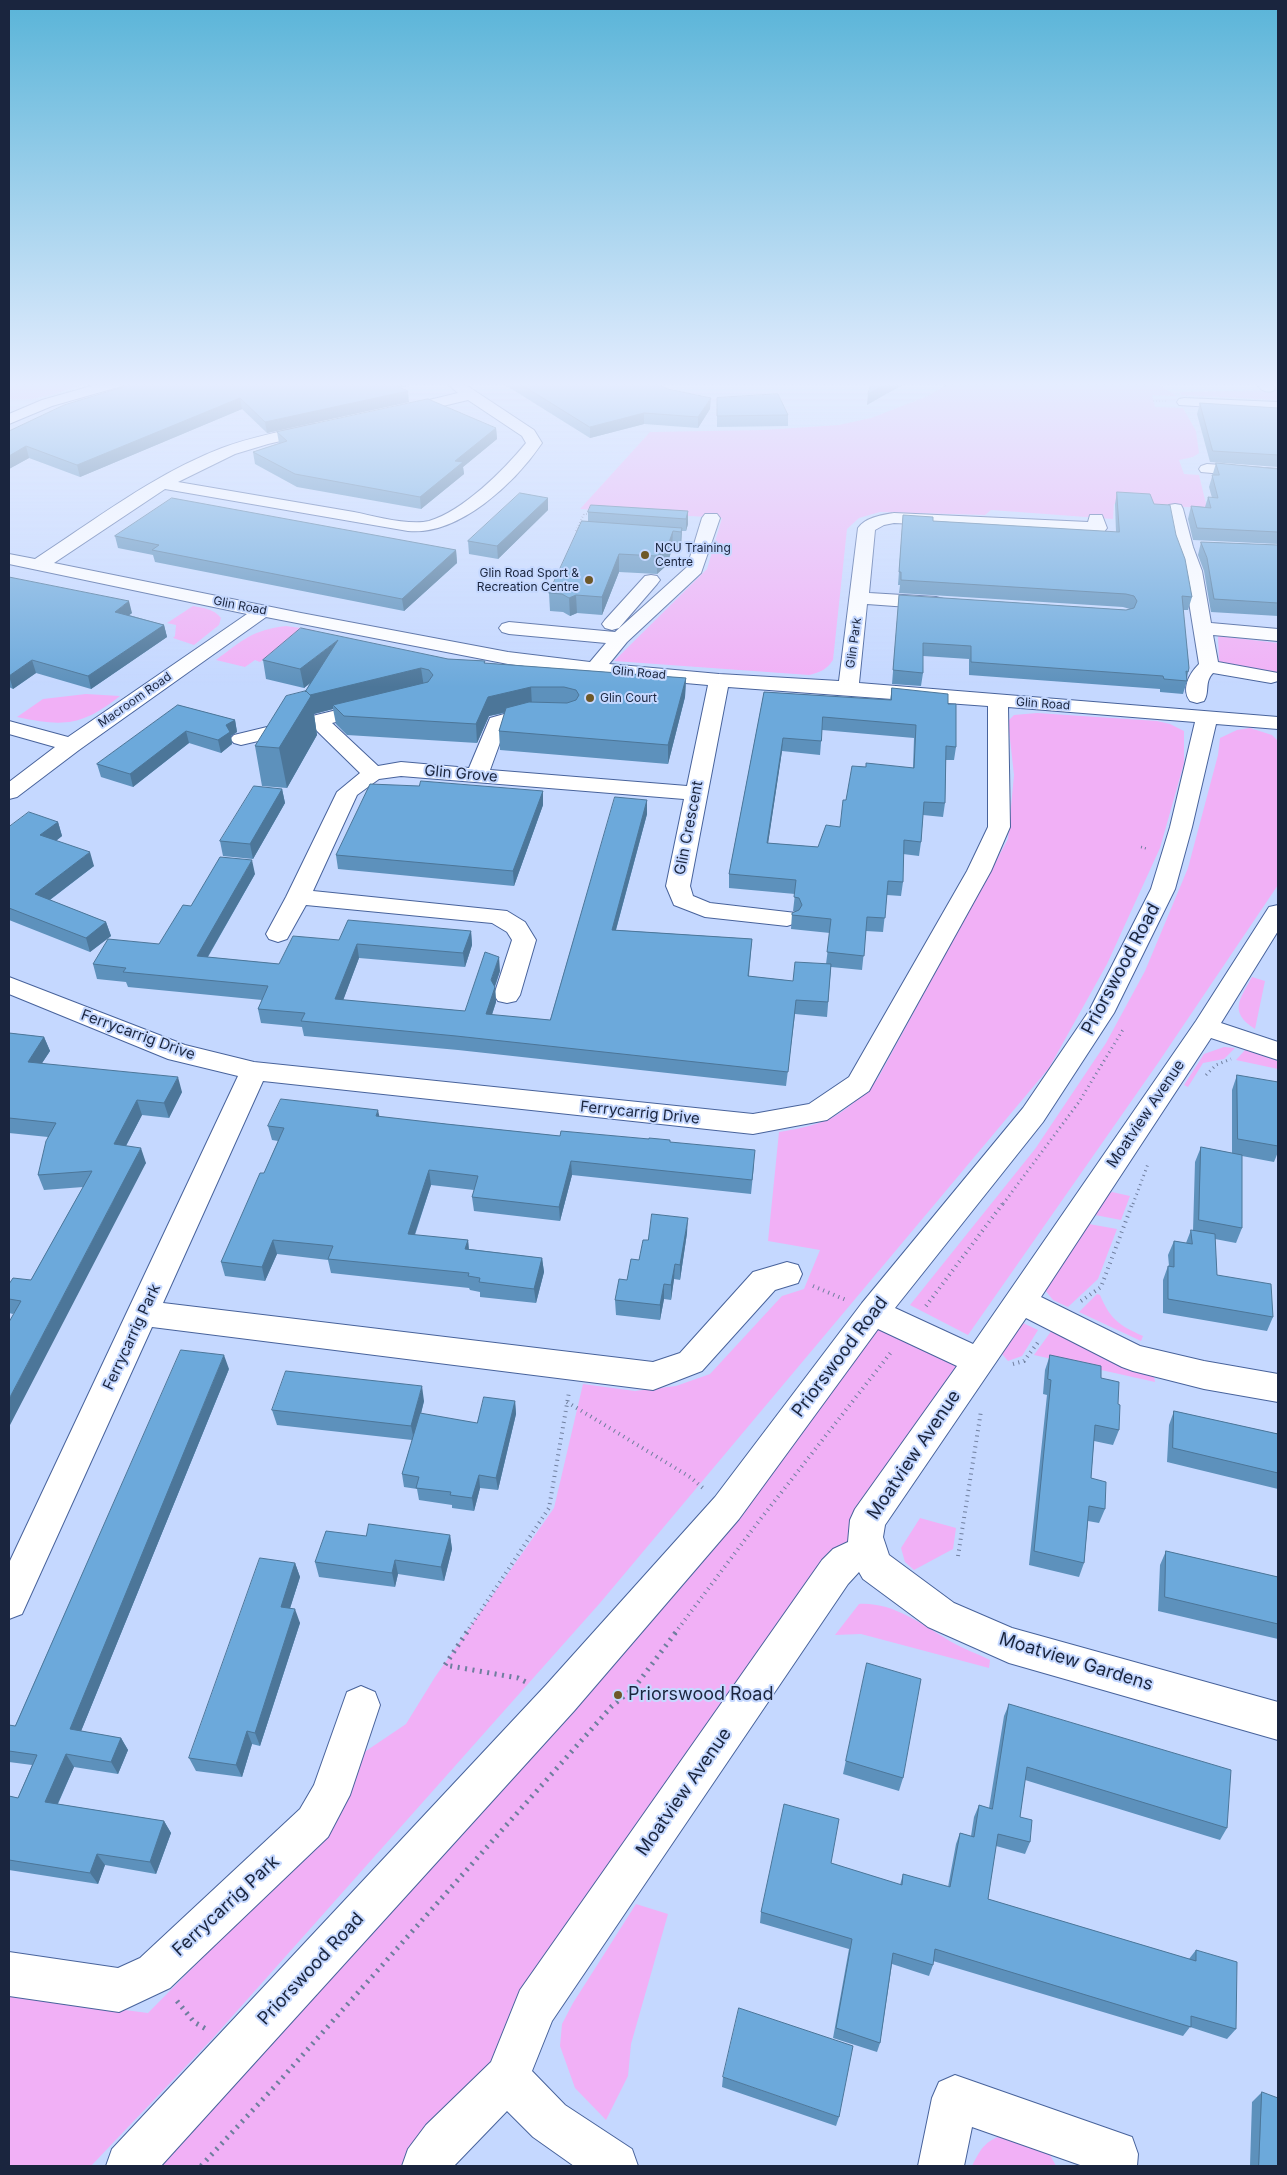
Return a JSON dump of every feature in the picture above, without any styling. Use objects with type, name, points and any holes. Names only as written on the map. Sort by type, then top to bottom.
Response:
[{"type":"street","points":[[138,484],[137,488],[156,489],[411,526],[432,525],[452,518],[471,505],[494,484]]},
{"type":"street","points":[[38,565],[164,484]]},
{"type":"street","points":[[1175,509],[1184,547],[1192,570],[1209,666],[1271,677]]},
{"type":"street","points":[[509,628],[611,636],[695,569],[711,518]]},
{"type":"street","name":"Glin Park","points":[[848,688],[867,528],[879,521],[910,518],[1098,528],[1096,520]]},
{"type":"street","points":[[684,538],[704,540]]},
{"type":"street","points":[[1184,547],[1203,548]]},
{"type":"street","name":"Glin Road","points":[[9,559],[508,658],[595,669],[719,680],[848,688],[998,701],[1202,707],[1278,723]]},
{"type":"street","points":[[595,669],[611,636],[651,580]]},
{"type":"street","name":"Glin Park","points":[[860,598],[958,604]]},
{"type":"street","name":"Macroom Road","points":[[9,792],[71,745],[263,610]]},
{"type":"street","points":[[1202,628],[1278,635]]},
{"type":"street","name":"Priorswood Road","points":[[129,2166],[560,1698],[727,1508],[873,1312],[1033,1115],[1101,1013],[1163,889],[1181,827],[1202,707],[1195,684],[1198,676],[1209,666]]},
{"type":"street","name":"Glin Crescent","points":[[719,680],[678,886],[683,900],[705,910],[787,918]]},
{"type":"street","name":"Ferrycarrig Drive","points":[[9,985],[178,1053],[254,1071],[753,1124],[817,1113],[858,1084],[979,871],[998,827],[1000,778],[998,701]]},
{"type":"street","points":[[241,738],[385,704]]},
{"type":"street","points":[[477,776],[498,722],[529,713],[558,714]]},
{"type":"street","points":[[318,720],[331,735],[373,773]]},
{"type":"street","points":[[9,727],[71,745]]},
{"type":"street","name":"Glin Grove","points":[[278,934],[298,897],[348,792],[373,773],[401,769],[696,793]]},
{"type":"street","points":[[298,897],[498,916],[516,927],[524,940],[508,995]]},
{"type":"street","name":"Moatview Avenue","points":[[425,2166],[443,2142],[507,2078],[536,2006],[843,1561],[853,1555],[868,1552],[865,1537],[868,1520],[994,1363],[1021,1301],[1205,1027],[1278,912]]},
{"type":"street","points":[[1205,1027],[1278,1051]]},
{"type":"street","name":"Ferrycarrig Park","points":[[9,1602],[144,1313],[254,1071]]},
{"type":"street","points":[[144,1313],[653,1376],[691,1362],[764,1281],[787,1274]]},
{"type":"street","points":[[1021,1301],[1133,1358],[1204,1375],[1278,1388]]},
{"type":"street","points":[[873,1312],[994,1363]]},
{"type":"street","name":"Moatview Gardens","points":[[868,1552],[876,1567],[941,1615],[1009,1645],[1278,1721]]},
{"type":"street","name":"Ferrycarrig Park","points":[[9,1974],[120,1990],[154,1973],[314,1823],[330,1795],[361,1705]]},
{"type":"street","points":[[507,2078],[549,2121],[615,2166]]},
{"type":"street","points":[[942,2166],[955,2098],[1115,2154],[1114,2166]]},
{"type":"path","points":[[576,530],[584,514],[593,514]]},
{"type":"path","points":[[201,2166],[276,2085],[612,1706],[634,1688],[1079,1102],[1127,1021]]},
{"type":"path","points":[[1205,1076],[1216,1065],[1230,1061],[1249,1041]]},
{"type":"path","points":[[994,1363],[1024,1361],[1056,1319],[1101,1287],[1150,1160]]},
{"type":"path","points":[[787,1274],[873,1312]]},
{"type":"path","points":[[560,1698],[518,1678],[445,1665],[549,1508],[567,1402],[576,1365]]},
{"type":"path","points":[[567,1402],[690,1477],[727,1508]]},
{"type":"path","points":[[958,1556],[983,1402]]},
{"type":"path","points":[[154,1973],[194,2022],[238,2048]]},
{"type":"shaded area","points":[[602,484],[1201,484],[1207,508],[1114,504],[1113,519],[991,510],[985,515],[880,512],[859,518],[847,529],[833,660],[823,670],[809,675],[614,661],[707,569],[722,518],[580,509]]},
{"type":"shaded area","points":[[193,606],[212,611],[221,618],[219,625],[194,645],[173,638],[176,625],[167,623]]},
{"type":"shaded area","points":[[286,626],[315,630],[295,650],[271,654],[260,662],[255,660],[245,667],[216,660],[256,633]]},
{"type":"shaded area","points":[[1218,636],[1278,643],[1278,677],[1234,669],[1219,661]]},
{"type":"shaded area","points":[[86,694],[120,696],[107,706],[72,722],[48,722],[17,717],[43,699]]},
{"type":"shaded area","points":[[1037,713],[1157,721],[1170,724],[1184,731],[1184,763],[1160,848],[1107,964],[1049,1068],[600,1603],[213,2038],[91,2166],[9,2166],[9,1995],[148,2013],[334,1825],[363,1753],[406,1724],[435,1677],[554,1508],[583,1384],[635,1391],[676,1386],[710,1374],[782,1296],[804,1289],[820,1250],[768,1241],[779,1132],[811,1125],[835,1116],[856,1101],[878,1078],[1008,839],[1014,775],[1008,721],[1014,715]]},
{"type":"shaded area","points":[[1250,728],[1272,735],[1278,741],[1278,885],[1158,1063],[968,1335],[910,1305],[1035,1149],[1106,1043],[1145,971],[1188,868],[1218,755],[1220,738],[1237,730]]},
{"type":"shaded area","points":[[1252,977],[1265,981],[1255,1029],[1241,1017],[1239,1011],[1241,999]]},
{"type":"shaded area","points":[[1224,1047],[1235,1048],[1224,1059],[1203,1063],[1188,1087],[1184,1085],[1204,1054]]},
{"type":"shaded area","points":[[1245,1050],[1278,1061],[1278,1069],[1236,1060]]},
{"type":"shaded area","points":[[1112,1192],[1130,1196],[1121,1220],[1095,1215],[1106,1196]]},
{"type":"shaded area","points":[[1089,1224],[1117,1229],[1098,1279],[1068,1307],[1053,1300],[1045,1290]]},
{"type":"shaded area","points":[[1097,1294],[1100,1295],[1108,1310],[1117,1321],[1143,1336],[1141,1341],[1079,1312]]},
{"type":"shaded area","points":[[871,1319],[975,1367],[427,2166],[133,2166],[543,1724]]},
{"type":"shaded area","points":[[1023,1323],[1038,1330],[1022,1356],[1008,1361],[1002,1354]]},
{"type":"shaded area","points":[[1052,1330],[1102,1356],[1154,1376],[1155,1382],[1034,1355]]},
{"type":"shaded area","points":[[920,1518],[956,1528],[953,1549],[914,1570],[905,1562],[901,1548]]},
{"type":"shaded area","points":[[859,1604],[883,1606],[905,1615],[953,1643],[990,1660],[989,1668],[861,1634],[835,1635]]},
{"type":"shaded area","points":[[636,1904],[668,1914],[631,2044],[628,2076],[606,2120],[575,2088],[560,2046],[562,2024],[573,2003]]},
{"type":"shaded area","points":[[1009,2133],[1049,2153],[1056,2166],[972,2166],[979,2153],[990,2141]]},
{"type":"building","points":[[352,484],[435,484],[420,497]]},
{"type":"building","points":[[1214,484],[1278,484],[1278,532],[1197,528],[1191,506],[1211,508],[1208,497],[1218,498]]},
{"type":"building","points":[[1117,492],[1150,494],[1154,504],[1170,505],[1176,535],[1185,559],[1192,597],[1182,596],[1189,668],[1188,672],[1186,671],[1187,681],[1164,679],[1163,676],[971,662],[971,646],[923,643],[923,673],[893,670],[899,595],[1126,610],[1134,608],[1137,601],[1134,596],[1126,594],[901,580],[901,572],[899,572],[903,515],[933,517],[933,521],[1119,532]]},
{"type":"building","points":[[520,493],[548,498],[497,546],[468,541]]},
{"type":"building","points":[[172,498],[456,550],[402,599],[152,550],[159,545],[115,536]]},
{"type":"building","points":[[591,505],[688,511],[686,519],[588,512]]},
{"type":"building","points":[[582,521],[682,528],[681,532],[673,531],[667,548],[657,556],[619,554],[602,597],[576,595],[569,598],[562,594],[549,593]]},
{"type":"building","points":[[1201,542],[1278,545],[1278,603],[1214,599],[1207,558]]},
{"type":"building","points":[[9,577],[129,601],[115,612],[164,625],[88,676],[32,660],[9,676]]},
{"type":"building","points":[[301,628],[448,659],[686,678],[668,745],[499,731],[506,708],[529,702],[567,703],[576,700],[579,695],[576,690],[564,687],[531,687],[488,697],[476,724],[344,716],[333,705],[428,682],[433,675],[429,670],[421,668],[310,695],[305,692],[338,640],[300,669],[263,660]]},
{"type":"building","points":[[892,688],[948,694],[948,704],[956,704],[956,747],[946,746],[945,803],[924,802],[921,842],[904,840],[903,882],[888,881],[885,918],[867,917],[864,956],[827,952],[831,919],[792,915],[802,905],[799,898],[794,897],[796,880],[729,874],[764,692],[891,700]],"holes":[[[823,717],[916,725],[914,768],[866,763],[866,767],[852,766],[846,800],[843,800],[840,827],[826,825],[818,847],[767,843],[783,738],[821,741]]]},
{"type":"building","points":[[306,691],[311,696],[279,748],[255,746],[286,696]]},
{"type":"building","points":[[178,705],[235,720],[226,725],[230,732],[218,740],[186,731],[130,774],[97,764]]},
{"type":"building","points":[[421,781],[543,791],[513,871],[336,855],[370,784],[419,786]]},
{"type":"building","points":[[254,786],[282,789],[250,844],[220,841]]},
{"type":"building","points":[[615,797],[647,800],[612,930],[752,939],[748,976],[793,981],[795,962],[831,964],[828,1002],[796,1000],[788,1072],[301,1021],[305,1013],[258,1009],[268,986],[123,972],[126,968],[93,964],[108,939],[159,944],[183,905],[191,906],[220,857],[252,860],[197,956],[279,964],[293,936],[339,940],[348,920],[471,931],[463,953],[357,944],[335,999],[465,1011],[485,952],[499,957],[491,980],[495,987],[486,1014],[550,1020]]},
{"type":"building","points":[[29,812],[58,822],[40,835],[90,852],[35,894],[106,922],[86,938],[9,908],[9,827]]},
{"type":"building","points":[[9,1033],[44,1037],[28,1062],[178,1077],[164,1103],[137,1100],[114,1144],[141,1148],[9,1399],[9,1322],[21,1301],[9,1299],[9,1284],[13,1278],[31,1280],[92,1171],[38,1175],[46,1141],[56,1123],[9,1118]]},
{"type":"building","points":[[1237,1075],[1278,1082],[1278,1146],[1238,1139]]},
{"type":"building","points":[[281,1099],[378,1110],[376,1116],[446,1124],[560,1136],[561,1131],[649,1138],[670,1140],[670,1142],[755,1150],[752,1180],[571,1161],[559,1207],[472,1197],[478,1176],[429,1170],[408,1234],[468,1240],[465,1249],[542,1258],[534,1289],[479,1282],[480,1278],[468,1276],[469,1273],[328,1259],[333,1246],[273,1240],[262,1267],[221,1262],[260,1173],[264,1173],[284,1128],[268,1126]]},
{"type":"building","points":[[1201,1147],[1242,1155],[1242,1228],[1199,1220]]},
{"type":"building","points":[[652,1214],[688,1218],[680,1265],[675,1264],[671,1285],[664,1284],[660,1305],[615,1300],[619,1279],[627,1280],[631,1259],[639,1260],[643,1240],[648,1240]]},
{"type":"building","points":[[1191,1230],[1215,1234],[1217,1275],[1271,1284],[1273,1317],[1168,1299],[1168,1266],[1174,1267],[1174,1241],[1192,1244]]},
{"type":"building","points":[[181,1350],[224,1355],[70,1729],[121,1738],[111,1762],[66,1754],[45,1802],[164,1821],[150,1862],[97,1854],[90,1873],[9,1860],[9,1796],[18,1798],[37,1755],[9,1751],[9,1725],[15,1726]]},
{"type":"building","points":[[1050,1355],[1101,1366],[1101,1378],[1119,1382],[1119,1430],[1095,1425],[1091,1478],[1106,1482],[1105,1509],[1089,1506],[1084,1563],[1034,1551],[1051,1380],[1048,1379]]},
{"type":"building","points":[[286,1371],[422,1386],[411,1426],[272,1410]]},
{"type":"building","points":[[484,1397],[515,1401],[496,1478],[479,1475],[472,1498],[450,1495],[451,1492],[416,1488],[419,1477],[402,1474],[420,1413],[477,1423]]},
{"type":"building","points":[[1174,1411],[1278,1434],[1278,1473],[1173,1448]]},
{"type":"building","points":[[369,1524],[450,1535],[441,1567],[395,1560],[392,1573],[315,1562],[326,1531],[366,1536]]},
{"type":"building","points":[[1166,1551],[1278,1577],[1278,1624],[1165,1597]]},
{"type":"building","points":[[260,1558],[295,1563],[281,1607],[295,1609],[255,1733],[247,1731],[236,1765],[189,1758]]},
{"type":"building","points":[[867,1663],[921,1679],[903,1778],[846,1761]]},
{"type":"building","points":[[1009,1704],[1231,1770],[1227,1828],[1027,1767],[1020,1817],[1032,1820],[1030,1842],[998,1834],[988,1899],[1196,1961],[1196,1950],[1237,1962],[1236,2029],[1191,2016],[1191,2027],[935,1949],[933,1965],[893,1953],[880,2043],[836,2028],[852,1939],[761,1912],[784,1804],[839,1819],[831,1863],[902,1885],[903,1874],[950,1887],[960,1833],[974,1837],[979,1805],[992,1809]]},
{"type":"building","points":[[739,2008],[853,2046],[839,2117],[723,2077]]},
{"type":"building","points":[[1262,2092],[1278,2098],[1278,2166],[1259,2166]]},
{"type":"place","name":"NCU Training Centre","points":[[645,555]]},
{"type":"place","name":"Glin Road Sport & Recreation Centre","points":[[589,580]]},
{"type":"place","name":"Glin Court","points":[[590,698]]},
{"type":"place","name":"Priorswood Road","points":[[618,1695]]}]
